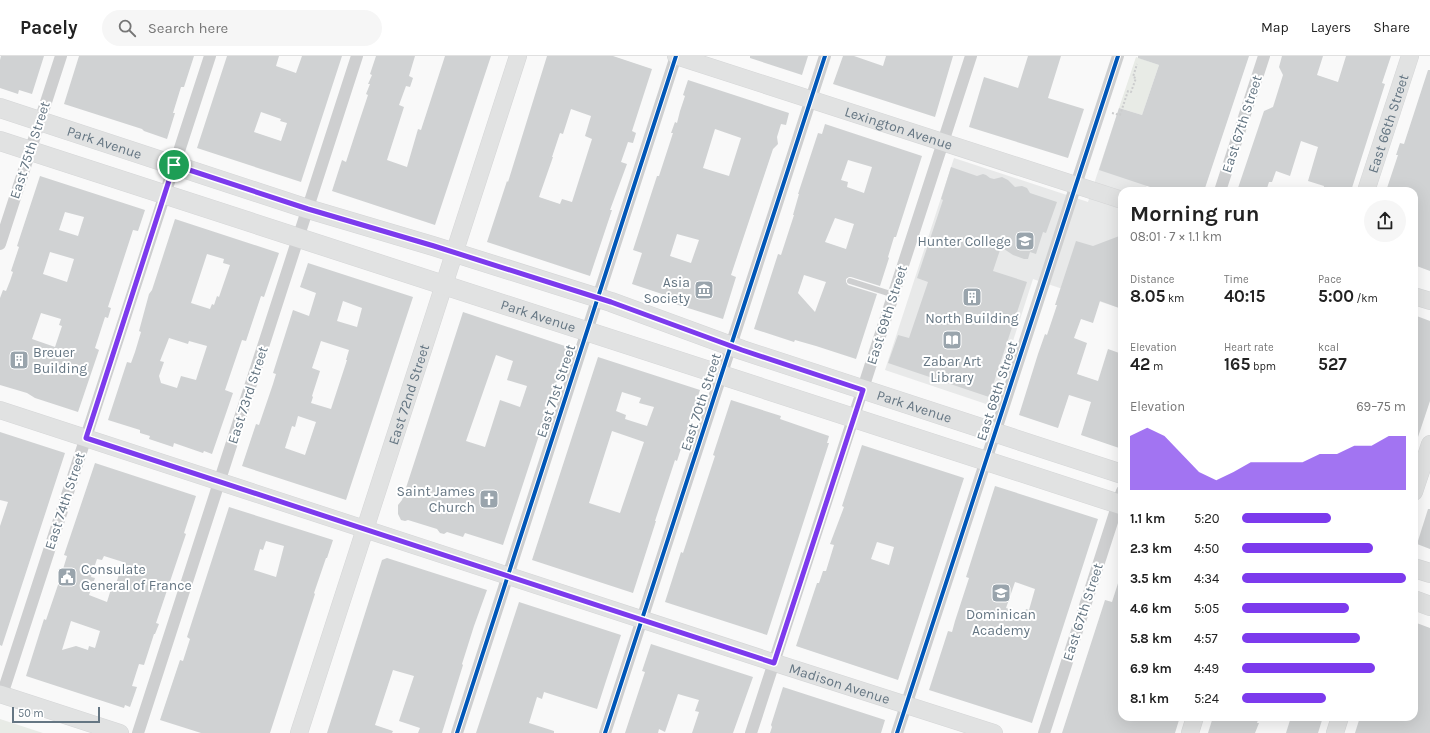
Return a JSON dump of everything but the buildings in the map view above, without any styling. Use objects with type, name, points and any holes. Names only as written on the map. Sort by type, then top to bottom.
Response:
[{"type":"main road","name":"East 72nd Street","points":[[299,733],[518,56]]},
{"type":"main road","name":"Lexington Avenue","points":[[676,56],[1118,199]]},
{"type":"main road","name":"East 66th Street","points":[[1367,187],[1410,56]]},
{"type":"main road","name":"Park Avenue","points":[[0,108],[308,209],[597,298],[731,346],[1118,473]]},
{"type":"main road","name":"Park Avenue","points":[[0,141],[986,461],[1118,499]]},
{"type":"main road","points":[[1418,297],[1430,301]]},
{"type":"main road","name":"Madison Avenue","points":[[0,410],[365,528],[774,663],[994,733]]},
{"type":"main road","points":[[1418,480],[1430,444]]},
{"type":"main road","points":[[1418,570],[1430,574]]},
{"type":"main road","points":[[1418,602],[1430,606]]},
{"type":"main road","points":[[1,694],[120,733]]},
{"type":"main road","points":[[1190,733],[1194,721]]},
{"type":"main road","points":[[1335,733],[1339,721]]},
{"type":"street","name":"East 75th Street","points":[[0,244],[61,56]]},
{"type":"street","name":"East 74th Street","points":[[1,694],[210,56]]},
{"type":"street","name":"East 73rd Street","points":[[138,733],[221,481],[357,56]]},
{"type":"street","name":"East 71st Street","points":[[457,733],[676,56]]},
{"type":"street","name":"East 70th Street","points":[[605,733],[825,56]]},
{"type":"street","name":"East 69th Street","points":[[751,733],[971,56]]},
{"type":"street","name":"East 68th Street","points":[[897,733],[1118,56]]},
{"type":"street","name":"East 67th Street","points":[[1221,187],[1264,56]]},
{"type":"street","name":"East 67th Street","points":[[1044,733],[1118,509]]},
{"type":"lane","points":[[850,281],[894,295]]},
{"type":"path","points":[[1112,113],[1120,115],[1128,92],[1131,92],[1136,78],[1133,77],[1137,64]]},
{"type":"shaded area","points":[[1136,57],[1159,65],[1142,115],[1119,108]]},
{"type":"shaded area","name":"Hunter College","points":[[1119,108],[1167,124],[1146,187],[1118,187],[1118,308],[1033,279],[992,406],[885,370],[954,158],[1088,202]]},
{"type":"shaded area","points":[[0,719],[43,733],[0,733]]},
{"type":"cycle path","points":[[457,733],[676,56]]},
{"type":"cycle path","points":[[605,733],[825,56]]},
{"type":"cycle path","points":[[897,733],[1118,56]]},
{"type":"place","name":"Hunter College","points":[[1025,241]]},
{"type":"place","name":"Asia Society","points":[[704,290]]},
{"type":"place","name":"North Building","points":[[972,297]]},
{"type":"place","name":"Zabar Art Library","points":[[952,340]]},
{"type":"place","name":"Breuer Building","points":[[19,360]]},
{"type":"place","name":"Saint James Church","points":[[489,499]]},
{"type":"place","name":"Consulate General of France","points":[[67,577]]},
{"type":"place","name":"Dominican Academy","points":[[1001,593]]},
{"type":"route","points":[[174,165],[308,209],[434,246],[474,260],[611,302],[742,350],[863,390],[774,663],[86,438],[174,165]]}]
